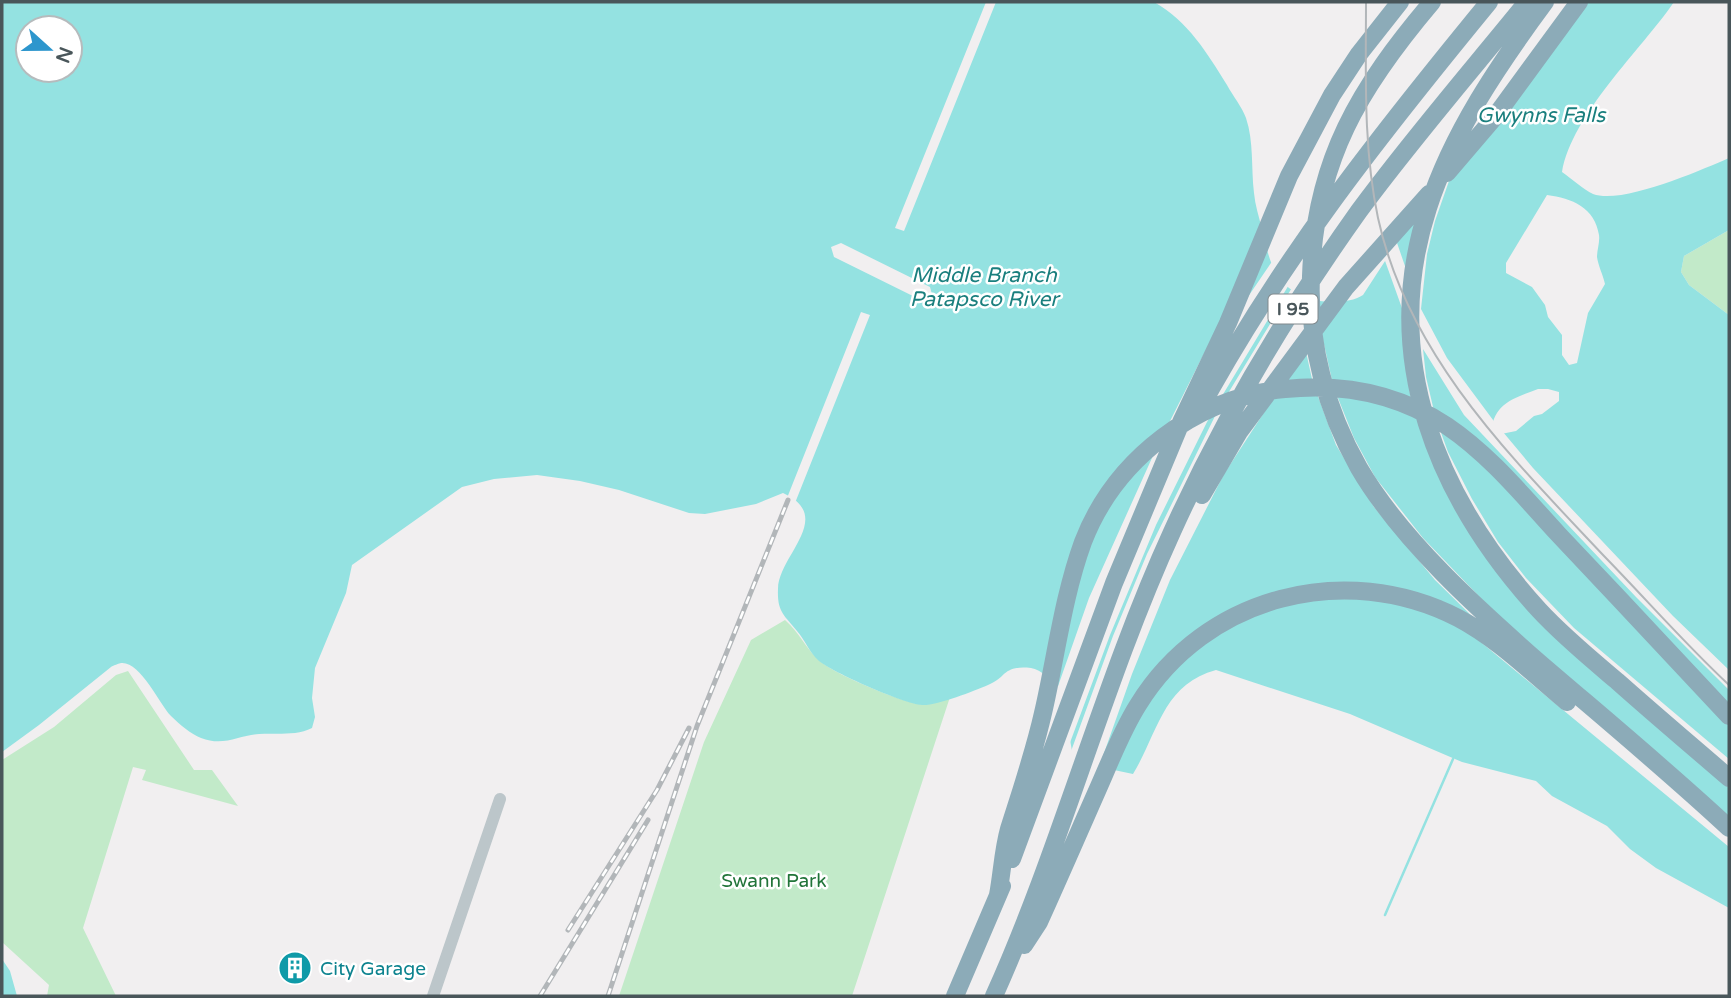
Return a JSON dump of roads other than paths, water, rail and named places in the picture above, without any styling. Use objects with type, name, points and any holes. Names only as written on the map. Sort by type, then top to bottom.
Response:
[{"type":"highway","points":[[1140,521],[1182,420],[1228,323],[1289,176],[1332,95],[1359,54],[1400,2]]},
{"type":"highway","points":[[1432,2],[1363,93],[1333,156],[1317,209],[1311,266],[1312,328],[1321,373],[1336,420],[1371,486],[1418,545],[1452,582],[1508,635],[1729,830]]},
{"type":"highway","name":"I 95","points":[[955,996],[998,895],[1085,656],[1140,521],[1221,371],[1294,253],[1384,129],[1489,2]]},
{"type":"highway","name":"I 95","points":[[997,988],[1042,879],[1158,563],[1233,411],[1274,340],[1368,199],[1527,2]]},
{"type":"highway","points":[[1545,2],[1472,113],[1449,157],[1429,205],[1416,252],[1410,297],[1411,344],[1417,391],[1430,436],[1453,486],[1477,529],[1515,582],[1576,646],[1729,778]]},
{"type":"highway","points":[[1123,655],[1205,490],[1252,414],[1346,287],[1494,118],[1579,2]]},
{"type":"highway","points":[[998,895],[1008,832],[1038,736],[1075,567],[1091,525],[1116,484],[1159,439],[1199,414],[1243,396],[1300,387],[1345,388],[1392,399],[1446,425],[1493,464],[1729,716]]},
{"type":"highway","points":[[997,988],[1039,922],[1122,733],[1154,680],[1180,653],[1219,624],[1249,608],[1287,596],[1325,590],[1380,592],[1420,602],[1461,620],[1497,645],[1698,809],[1729,830]]},
{"type":"highway","points":[[944,996],[972,957]]},
{"type":"street","points":[[433,996],[500,799]]},
{"type":"water","name":"Middle Branch Patapsco River","points":[[2,2],[1154,2],[1177,18],[1196,39],[1244,114],[1249,127],[1255,202],[1271,263],[1281,281],[1311,299],[1337,302],[1363,295],[1411,221],[1575,2],[1674,2],[1593,105],[1568,150],[1562,172],[1593,194],[1623,195],[1661,185],[1729,158],[1729,230],[1684,256],[1681,272],[1689,285],[1729,315],[1729,908],[1656,868],[1630,849],[1607,826],[1552,796],[1536,781],[1462,762],[1350,714],[1216,670],[1184,686],[1173,698],[1133,774],[1095,766],[1072,751],[1061,688],[1035,669],[1015,668],[988,685],[928,705],[913,703],[869,687],[819,661],[780,608],[780,576],[805,525],[805,513],[798,503],[783,493],[756,504],[705,514],[689,513],[619,490],[537,475],[494,479],[462,487],[352,565],[346,593],[315,668],[312,698],[315,717],[312,728],[293,733],[259,734],[224,741],[201,738],[171,716],[142,675],[128,664],[121,663],[111,667],[2,752]],"holes":[[[1547,195],[1581,206],[1593,218],[1599,235],[1597,257],[1605,284],[1588,313],[1577,363],[1569,365],[1562,355],[1562,335],[1548,317],[1545,305],[1532,287],[1506,273],[1506,263]],[[1538,389],[1559,392],[1559,401],[1516,431],[1491,436],[1492,425],[1499,410],[1512,400]]]},
{"type":"water","points":[[2,959],[10,971],[17,996],[2,996]]},
{"type":"waterway","points":[[1385,915],[1453,759]]},
{"type":"tram line","points":[[1366,2],[1366,110],[1373,191],[1393,268],[1413,315],[1467,402],[1500,442],[1681,638],[1729,685]]},
{"type":"railway","points":[[608,996],[697,726],[788,500]]},
{"type":"railway","points":[[568,930],[657,790],[689,728]]},
{"type":"railway","points":[[540,996],[648,820]]},
{"type":"place","name":"City Garage","points":[[295,968]]},
{"type":"water label","name":"Gwynns Falls","points":[[1541,115]]},
{"type":"park label","name":"Swann Park","points":[[774,880]]}]
